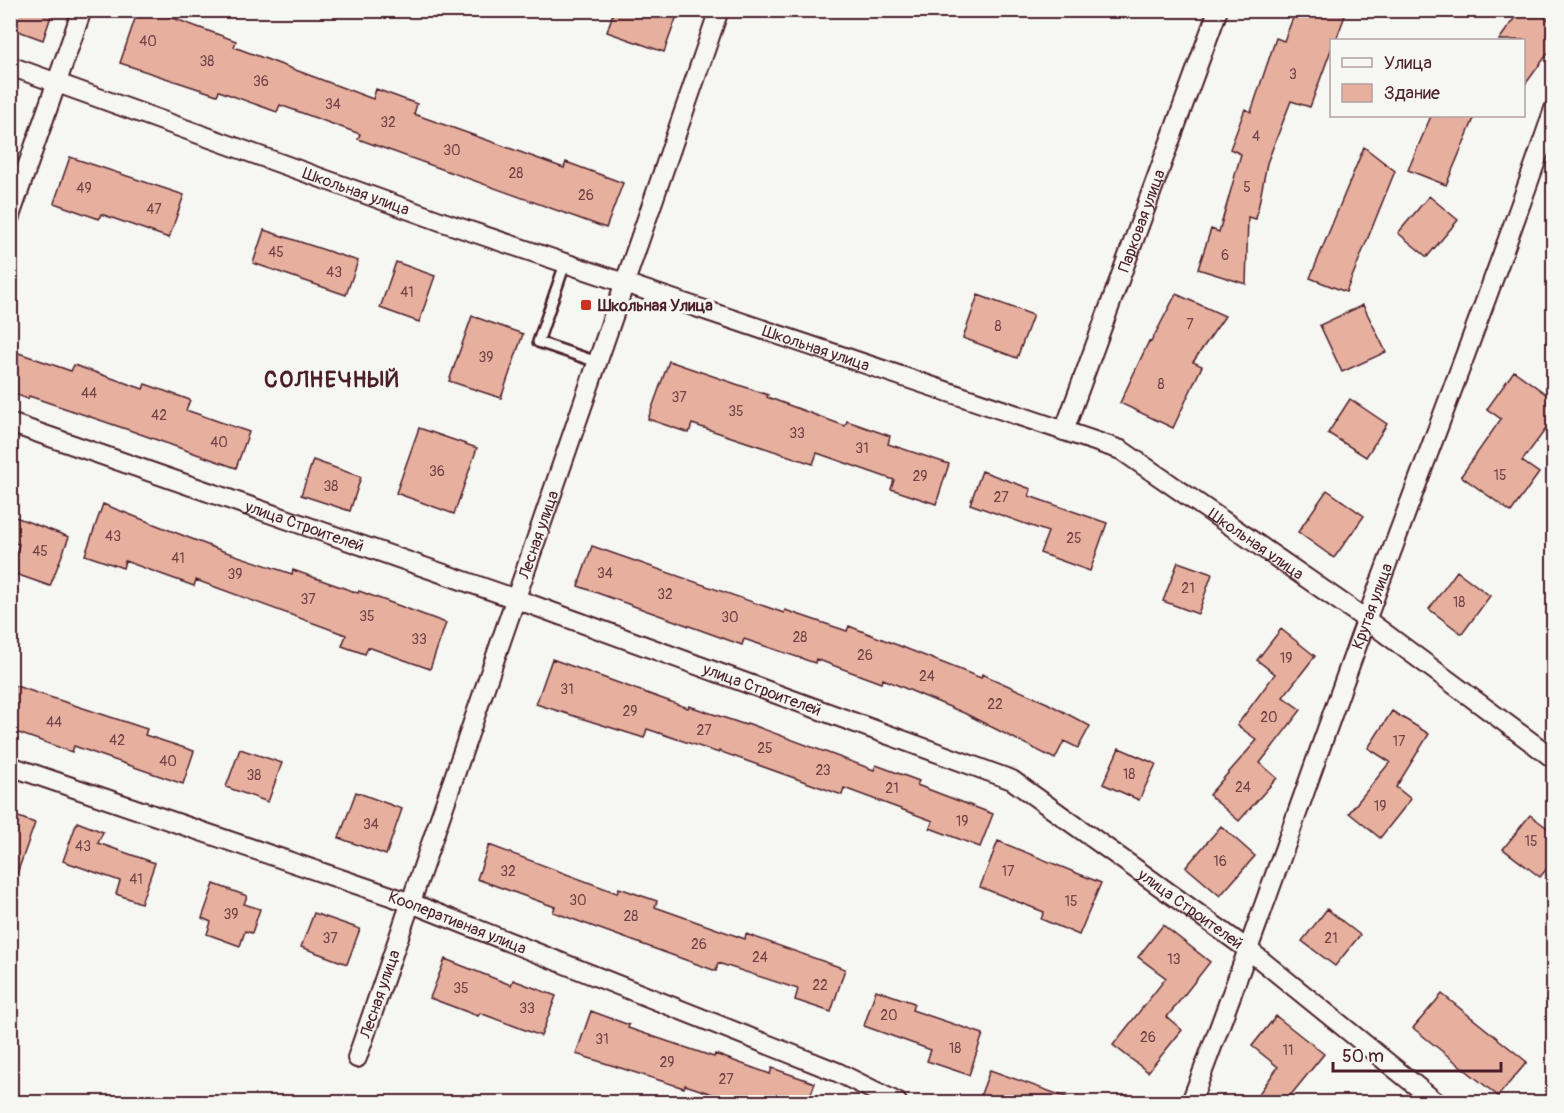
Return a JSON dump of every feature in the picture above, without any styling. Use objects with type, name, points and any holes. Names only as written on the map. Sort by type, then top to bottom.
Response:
[{"type":"street","points":[[10,216],[82,10]]},
{"type":"street","name":"Лесная улица","points":[[357,1058],[719,10]]},
{"type":"street","name":"Парковая улица","points":[[1064,431],[1218,10]]},
{"type":"street","name":"Школьная улица","points":[[10,66],[443,222],[566,261],[1120,450],[1367,620],[1554,759]]},
{"type":"street","name":"Крутая улица","points":[[1191,1102],[1250,951],[1367,620],[1519,212],[1554,109]]},
{"type":"street","name":"улица Строителей","points":[[10,423],[516,599],[1012,780],[1250,951],[1436,1102]]},
{"type":"street","name":"Кооперативная улица","points":[[10,766],[411,903],[837,1072],[897,1102]]},
{"type":"lane","points":[[566,261],[538,342],[597,362]]},
{"type":"building","points":[[10,10],[53,10],[43,40],[10,28]]},
{"type":"building","points":[[138,10],[151,10],[236,41],[234,47],[373,99],[376,89],[417,104],[414,114],[564,168],[566,162],[623,183],[606,228],[358,139],[360,134],[280,105],[277,112],[219,91],[217,95],[120,63]]},
{"type":"building","points":[[614,10],[679,10],[664,52],[607,32]]},
{"type":"building","points":[[1296,10],[1347,10],[1336,39],[1330,39],[1330,52],[1310,107],[1291,101],[1267,163],[1256,219],[1248,217],[1246,284],[1198,269],[1211,229],[1219,232],[1241,154],[1230,149],[1245,109],[1251,112],[1276,38],[1284,41]]},
{"type":"building","points":[[1520,10],[1536,10],[1554,24],[1554,45],[1525,85],[1525,39],[1500,39]]},
{"type":"building","points":[[1431,117],[1475,117],[1446,185],[1408,170]]},
{"type":"building","points":[[1364,147],[1395,171],[1346,292],[1310,278]]},
{"type":"building","points":[[70,157],[184,195],[169,238],[101,214],[99,219],[54,203]]},
{"type":"building","points":[[1429,196],[1458,220],[1427,257],[1398,233]]},
{"type":"building","points":[[264,230],[358,261],[346,295],[253,263]]},
{"type":"building","points":[[396,262],[435,276],[419,322],[380,308]]},
{"type":"building","points":[[1176,294],[1225,316],[1193,362],[1202,366],[1173,428],[1120,403],[1149,341],[1151,342]]},
{"type":"building","points":[[978,295],[1033,315],[1017,358],[963,338]]},
{"type":"building","points":[[1363,305],[1386,352],[1342,372],[1320,325]]},
{"type":"building","points":[[472,316],[523,334],[501,398],[449,381]]},
{"type":"building","points":[[10,350],[71,371],[74,365],[143,389],[145,384],[190,400],[186,410],[249,432],[236,468],[29,396],[28,399],[10,392]]},
{"type":"building","points":[[669,361],[768,395],[767,397],[845,426],[847,421],[890,436],[888,444],[949,464],[936,504],[891,489],[894,480],[817,453],[813,464],[692,424],[689,433],[648,419]]},
{"type":"building","points":[[1514,371],[1554,400],[1554,418],[1522,461],[1539,473],[1511,512],[1461,476],[1501,419],[1487,409]]},
{"type":"building","points":[[1350,399],[1387,424],[1366,457],[1328,433]]},
{"type":"building","points":[[419,428],[477,448],[454,514],[396,493]]},
{"type":"building","points":[[313,460],[361,477],[350,511],[301,495]]},
{"type":"building","points":[[982,471],[1031,489],[1029,496],[1107,523],[1090,571],[1040,553],[1048,532],[970,504]]},
{"type":"building","points":[[1327,490],[1364,516],[1334,558],[1298,532]]},
{"type":"building","points":[[103,504],[220,550],[292,574],[293,570],[358,593],[359,591],[446,623],[430,669],[368,647],[365,654],[342,646],[346,635],[196,580],[194,586],[125,561],[123,568],[85,555]]},
{"type":"building","points":[[10,515],[69,537],[50,586],[10,572],[19,544],[10,542]]},
{"type":"building","points":[[592,546],[784,613],[785,610],[847,631],[849,626],[981,678],[982,674],[1047,703],[1090,726],[1078,748],[1064,741],[1055,759],[964,713],[883,679],[881,683],[816,659],[815,663],[744,639],[742,645],[578,586]]},
{"type":"building","points":[[1178,562],[1212,574],[1198,614],[1163,601]]},
{"type":"building","points":[[1457,571],[1490,596],[1462,634],[1429,609]]},
{"type":"building","points":[[1281,629],[1315,656],[1283,697],[1301,710],[1260,763],[1277,778],[1239,821],[1209,795],[1257,740],[1237,725],[1275,674],[1257,660]]},
{"type":"building","points":[[552,659],[688,708],[689,706],[746,725],[747,723],[874,770],[876,765],[919,781],[917,785],[993,814],[980,847],[930,828],[933,821],[844,788],[842,795],[719,751],[719,753],[647,729],[644,738],[536,704]]},
{"type":"building","points":[[10,684],[147,729],[145,735],[194,751],[183,784],[74,746],[72,752],[10,730]]},
{"type":"building","points":[[1392,711],[1429,734],[1396,787],[1411,799],[1380,838],[1349,813],[1390,762],[1368,748]]},
{"type":"building","points":[[1119,748],[1156,764],[1139,800],[1103,784]]},
{"type":"building","points":[[240,749],[282,763],[268,802],[226,787]]},
{"type":"building","points":[[356,792],[402,809],[386,855],[339,838]]},
{"type":"building","points":[[10,814],[35,823],[13,885],[10,885]]},
{"type":"building","points":[[1530,815],[1554,833],[1554,860],[1540,877],[1503,849]]},
{"type":"building","points":[[77,822],[103,832],[98,843],[155,863],[141,903],[116,894],[120,881],[63,861]]},
{"type":"building","points":[[1221,826],[1255,856],[1220,896],[1186,867]]},
{"type":"building","points":[[998,841],[1101,883],[1079,935],[1041,919],[1044,912],[980,887]]},
{"type":"building","points":[[489,845],[617,893],[619,888],[657,901],[655,907],[745,939],[746,934],[845,969],[831,1012],[795,1000],[798,989],[718,963],[716,971],[553,912],[555,907],[477,879]]},
{"type":"building","points":[[214,884],[247,896],[244,904],[260,909],[252,933],[245,931],[240,946],[207,934],[211,922],[202,918]]},
{"type":"building","points":[[1327,909],[1360,935],[1335,966],[1302,941]]},
{"type":"building","points":[[314,913],[360,929],[347,964],[301,947]]},
{"type":"building","points":[[1163,925],[1210,962],[1167,1017],[1182,1030],[1148,1072],[1113,1045],[1166,978],[1138,957]]},
{"type":"building","points":[[445,959],[511,985],[513,980],[556,996],[541,1036],[480,1013],[478,1016],[430,998]]},
{"type":"building","points":[[876,990],[914,1003],[912,1010],[983,1034],[969,1075],[927,1061],[931,1050],[864,1026]]},
{"type":"building","points":[[1442,994],[1527,1062],[1498,1096],[1413,1028]]},
{"type":"building","points":[[591,1011],[629,1025],[628,1028],[714,1057],[715,1054],[770,1074],[772,1068],[815,1083],[808,1102],[736,1102],[576,1054]]},
{"type":"building","points":[[1276,1016],[1324,1054],[1285,1102],[1253,1102],[1278,1067],[1252,1046]]},
{"type":"building","points":[[990,1070],[1074,1100],[1074,1102],[978,1102]]},
{"type":"place","name":"Школьная Улица","points":[[586,305]]},
{"type":"district","name":"СОЛНЕЧНЫЙ","points":[[332,379]]}]
